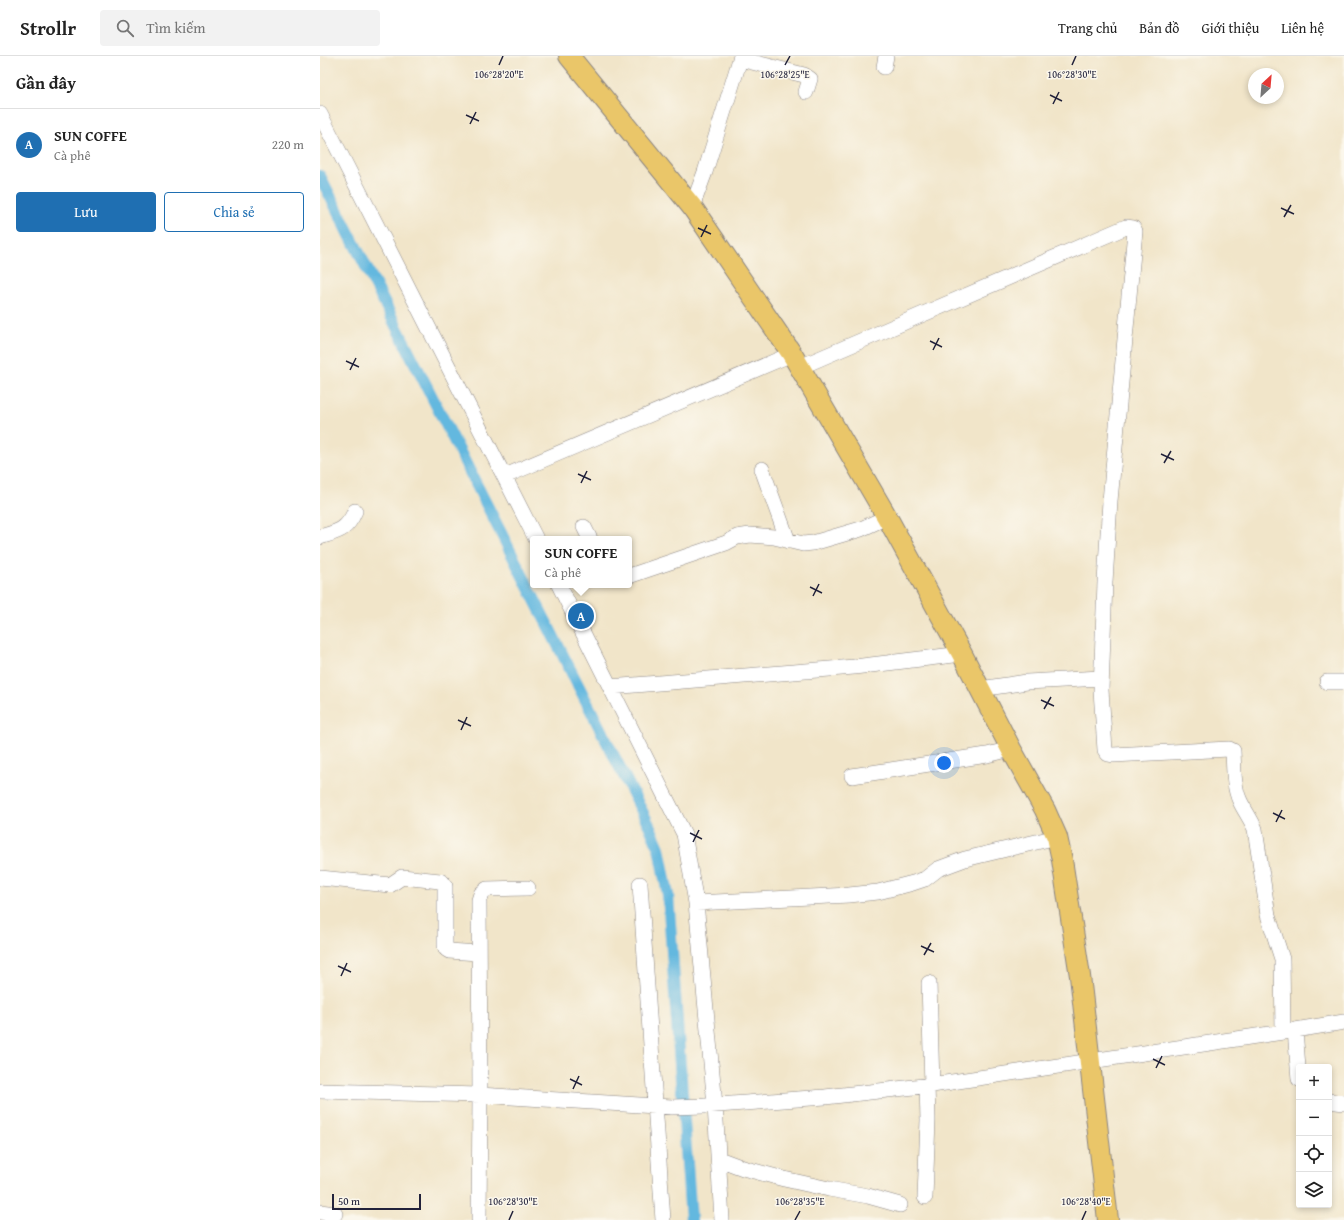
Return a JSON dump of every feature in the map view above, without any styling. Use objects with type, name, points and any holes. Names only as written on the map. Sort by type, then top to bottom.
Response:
[{"type":"main road","points":[[569,56],[692,207],[796,360],[887,517],[1045,810],[1057,837],[1062,860],[1080,976],[1108,1220]]},
{"type":"street","points":[[692,207],[705,172],[741,57],[804,75],[810,79],[806,92]]},
{"type":"street","points":[[320,114],[535,536]]},
{"type":"street","points":[[505,476],[1126,227],[1133,228],[1135,235],[1123,349],[1110,501],[1105,582],[1100,690],[1105,750],[1108,754],[1113,755],[1229,749],[1233,751],[1240,801],[1256,828],[1268,916],[1282,960],[1289,1031],[1296,1065]]},
{"type":"street","points":[[762,469],[788,541]]},
{"type":"street","points":[[320,537],[343,529],[350,521],[355,510]]},
{"type":"street","points":[[632,575],[726,543],[737,537],[750,535],[763,536],[803,544],[813,543],[861,530],[887,517]]},
{"type":"street","points":[[560,588],[684,834],[696,902],[709,1106],[719,1159],[722,1220]]},
{"type":"street","points":[[610,687],[854,667],[962,654]]},
{"type":"street","points":[[980,689],[1027,682],[1101,678]]},
{"type":"street","points":[[1327,682],[1344,682]]},
{"type":"street","points":[[852,776],[986,755],[1011,749]]},
{"type":"street","points":[[696,902],[849,895],[878,892],[914,884],[925,879],[938,869],[965,859],[1057,837]]},
{"type":"street","points":[[320,878],[390,885],[402,877],[440,881],[445,886],[446,949],[449,951],[478,953]]},
{"type":"street","points":[[640,884],[663,1220]]},
{"type":"street","points":[[479,1220],[479,900],[481,894],[487,889],[528,888]]},
{"type":"street","points":[[925,1197],[930,1085],[929,983]]},
{"type":"street","points":[[320,1091],[480,1095],[672,1107],[709,1106],[825,1097],[930,1085],[1344,1022]]},
{"type":"street","points":[[1332,1101],[1344,1102]]},
{"type":"street","points":[[719,1159],[743,1168],[784,1179],[868,1196],[900,1205]]},
{"type":"street","points":[[320,1212],[335,1214]]},
{"type":"waterway","points":[[320,176],[649,825],[659,848],[668,895],[691,1220]]},
{"type":"place","name":"SUN COFFE","points":[[581,616]]}]
